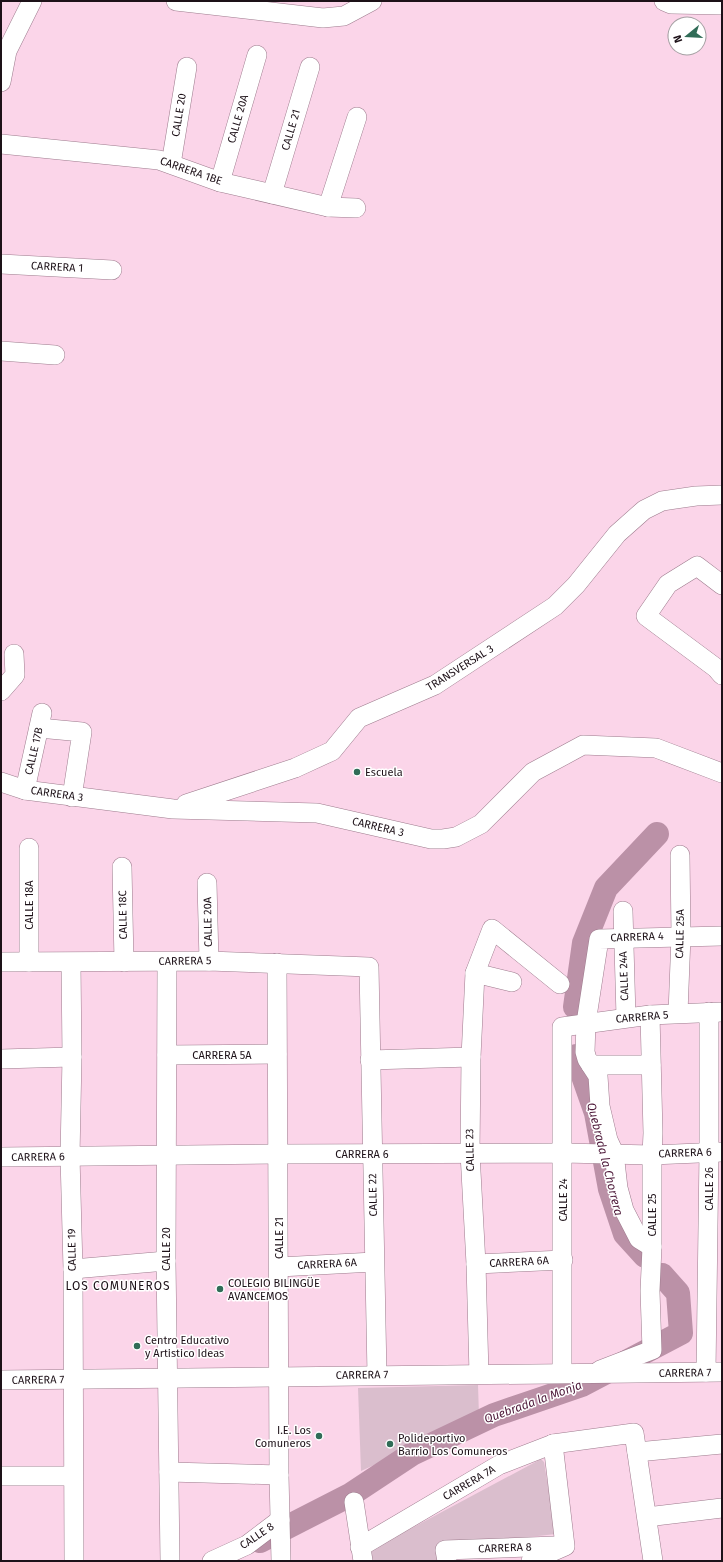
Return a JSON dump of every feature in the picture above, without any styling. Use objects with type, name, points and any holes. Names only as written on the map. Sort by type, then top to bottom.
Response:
[{"type":"street","points":[[1,82],[7,51],[8,36],[32,1]]},
{"type":"street","points":[[176,1],[323,18],[344,16],[372,1]]},
{"type":"street","points":[[664,1],[671,4],[722,5]]},
{"type":"street","name":"CALLE 20A","points":[[220,182],[257,55]]},
{"type":"street","name":"CALLE 20","points":[[171,164],[187,67]]},
{"type":"street","name":"CALLE 21","points":[[272,194],[310,67]]},
{"type":"street","points":[[328,207],[357,117]]},
{"type":"street","name":"CARRERA 1BE","points":[[1,144],[159,160],[220,182],[328,207],[356,208]]},
{"type":"street","name":"CARRERA 1","points":[[1,264],[112,270]]},
{"type":"street","points":[[1,351],[54,355]]},
{"type":"street","name":"TRANSVERSAL 3","points":[[173,809],[295,768],[332,751],[359,718],[435,685],[554,606],[576,585],[617,534],[644,510],[662,501],[696,496],[722,495]]},
{"type":"street","points":[[722,585],[697,566],[668,584],[646,616],[716,668],[722,675]]},
{"type":"street","points":[[1,691],[15,675],[14,654]]},
{"type":"street","name":"CALLE 17B","points":[[25,790],[41,720],[82,732],[72,797]]},
{"type":"street","name":"CARRERA 3","points":[[1,782],[25,790],[173,809],[318,813],[431,839],[443,839],[456,837],[481,824],[533,772],[583,745],[656,748],[722,773]]},
{"type":"street","name":"CALLE 18A","points":[[29,848],[30,962]]},
{"type":"street","name":"CALLE 25A","points":[[678,1013],[681,936],[680,855]]},
{"type":"street","name":"CALLE 18C","points":[[122,867],[124,962]]},
{"type":"street","name":"CALLE 20A","points":[[207,883],[209,961]]},
{"type":"street","name":"CALLE 24A","points":[[623,911],[626,1017]]},
{"type":"street","name":"CALLE 23","points":[[479,1374],[476,1264],[470,1153],[471,1057],[475,974],[492,929],[560,984]]},
{"type":"street","name":"CARRERA 4","points":[[586,1023],[599,939],[722,936]]},
{"type":"street","name":"CARRERA 5","points":[[1,962],[71,963],[209,961],[369,967]]},
{"type":"street","name":"CALLE 20","points":[[167,962],[166,1261],[170,1561]]},
{"type":"street","name":"CALLE 19","points":[[71,963],[72,1057],[70,1156],[73,1269],[72,1379],[74,1561]]},
{"type":"street","name":"CALLE 21","points":[[277,963],[280,1377],[279,1475],[281,1554]]},
{"type":"street","name":"CALLE 22","points":[[369,967],[377,1375]]},
{"type":"street","points":[[475,974],[512,982]]},
{"type":"street","name":"CARRERA 5","points":[[562,1027],[626,1017],[715,1012]]},
{"type":"street","name":"CALLE 26","points":[[714,1372],[716,1152],[715,1012]]},
{"type":"street","name":"CALLE 25","points":[[600,1373],[652,1350],[650,1292],[653,1132],[650,1015]]},
{"type":"street","points":[[586,1023],[585,1052],[587,1059],[598,1076],[600,1106],[624,1210],[639,1239],[652,1247]]},
{"type":"street","name":"CALLE 24","points":[[562,1027],[562,1373]]},
{"type":"street","name":"CARRERA 5A","points":[[167,1055],[278,1054]]},
{"type":"street","points":[[1,1059],[72,1057]]},
{"type":"street","points":[[370,1060],[471,1057]]},
{"type":"street","points":[[591,1065],[651,1065]]},
{"type":"street","name":"CARRERA 6","points":[[1,1157],[470,1153],[652,1154],[716,1152]]},
{"type":"street","name":"CARRERA 6A","points":[[476,1264],[562,1260]]},
{"type":"street","points":[[73,1269],[166,1261]]},
{"type":"street","name":"CARRERA 6A","points":[[279,1266],[374,1262]]},
{"type":"street","name":"CARRERA 7","points":[[1,1380],[714,1372]]},
{"type":"street","name":"CARRERA 7A","points":[[361,1554],[499,1465],[553,1444],[634,1433],[637,1452]]},
{"type":"street","points":[[531,1561],[564,1546],[553,1444]]},
{"type":"street","points":[[653,1561],[637,1452],[722,1444]]},
{"type":"street","points":[[169,1472],[279,1475]]},
{"type":"street","points":[[1,1476],[73,1476]]},
{"type":"street","points":[[354,1502],[361,1554]]},
{"type":"street","points":[[647,1517],[722,1508]]},
{"type":"street","name":"CALLE 8","points":[[212,1561],[247,1545],[280,1524]]},
{"type":"street","name":"CARRERA 8","points":[[446,1556],[564,1546]]},
{"type":"shaded area","name":"Polideportivo Barrio Los Comuneros","points":[[478,1385],[479,1417],[361,1471],[358,1388]]},
{"type":"shaded area","points":[[541,1459],[544,1462],[556,1534],[437,1547],[437,1561],[368,1561],[367,1552]]},
{"type":"waterway","name":"Quebrada la Chorrera","points":[[575,1007],[584,943],[606,888],[657,834]]},
{"type":"waterway","name":"Quebrada la Chorrera","points":[[576,1056],[596,1113],[610,1189],[625,1234],[645,1256]]},
{"type":"waterway","name":"Quebrada la Monja","points":[[260,1541],[350,1495],[412,1454],[494,1415],[582,1385],[681,1333],[678,1293],[662,1275]]},
{"type":"place","name":"Escuela","points":[[357,772]]},
{"type":"place","name":"COLEGIO BILINGÜE AVANCEMOS","points":[[220,1289]]},
{"type":"place","name":"Centro Educativo y Artistico Ideas","points":[[137,1346]]},
{"type":"place","name":"I.E. Los Comuneros","points":[[319,1436]]},
{"type":"place","name":"Polideportivo Barrio Los Comuneros","points":[[390,1444]]},
{"type":"district","name":"LOS COMUNEROS","points":[[118,1286]]}]
